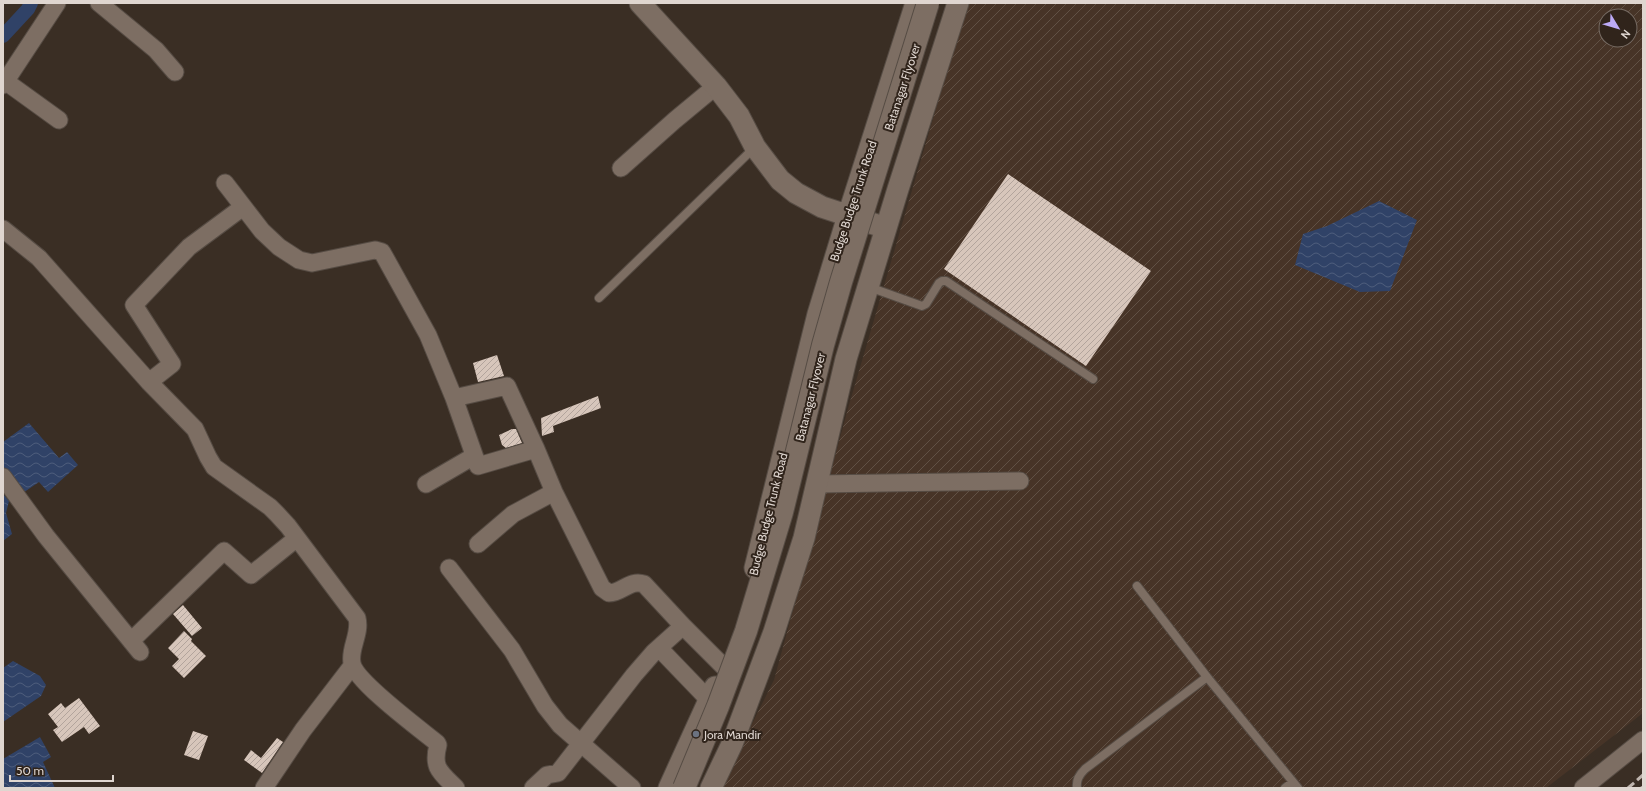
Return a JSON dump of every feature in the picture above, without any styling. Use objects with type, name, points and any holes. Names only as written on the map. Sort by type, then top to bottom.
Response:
[{"type":"main road","name":"Batanagar Flyover","points":[[684,788],[718,706],[746,630],[782,512],[823,345],[841,282],[928,3]]},
{"type":"street","points":[[56,3],[4,83],[59,120]]},
{"type":"street","points":[[99,3],[156,50],[175,72]]},
{"type":"street","points":[[640,3],[716,86],[739,116],[754,146],[780,180],[796,193],[822,207],[886,228]]},
{"type":"street","name":"Budge Budge Trunk Road","points":[[669,788],[709,700],[740,620],[756,567],[816,321],[916,3]]},
{"type":"street","points":[[711,788],[732,744],[774,632],[804,538],[846,359],[958,3]]},
{"type":"street","points":[[621,168],[716,86]]},
{"type":"street","points":[[226,183],[262,231],[280,247],[299,260],[312,263],[375,250],[382,252],[422,323],[454,398],[478,466],[536,449]]},
{"type":"street","points":[[149,382],[172,364],[134,305],[189,248],[244,207]]},
{"type":"street","points":[[3,230],[39,258],[149,382],[195,429],[214,467],[270,507],[288,526],[357,618],[359,625],[351,657],[352,666],[375,691],[437,743],[438,745],[435,756],[437,767],[456,788]]},
{"type":"street","points":[[454,398],[507,386],[554,492],[605,591],[613,593],[632,583],[639,582],[649,587],[682,626],[723,666]]},
{"type":"street","points":[[426,484],[474,456]]},
{"type":"street","points":[[3,477],[46,536],[136,647],[224,551],[252,575],[297,538]]},
{"type":"street","points":[[817,484],[1020,481]]},
{"type":"street","points":[[478,544],[497,526],[513,514],[554,492]]},
{"type":"street","points":[[449,568],[512,650],[552,716],[581,744],[632,788]]},
{"type":"street","points":[[533,788],[547,775],[558,773],[634,675],[682,626]]},
{"type":"street","points":[[659,648],[709,700]]},
{"type":"street","points":[[264,788],[303,730],[352,666]]},
{"type":"street","points":[[1583,788],[1643,740]]},
{"type":"lane","points":[[599,298],[754,146]]},
{"type":"lane","points":[[868,287],[922,306],[926,304],[939,283],[946,281],[1093,378]]},
{"type":"lane","points":[[1137,586],[1207,677],[1295,785],[1285,788]]},
{"type":"lane","points":[[1077,788],[1076,783],[1085,769],[1207,677]]},
{"type":"shaded area","points":[[967,3],[1643,3],[1643,713],[1546,788],[720,788],[774,680],[849,405]]},
{"type":"water","points":[[1379,201],[1417,220],[1390,291],[1360,292],[1295,265],[1303,234],[1327,226]]},
{"type":"water","points":[[29,423],[59,458],[67,452],[78,465],[48,492],[39,482],[17,497],[3,476],[3,442]]},
{"type":"water","points":[[3,494],[9,501],[6,513],[12,534],[3,541]]},
{"type":"water","points":[[13,661],[40,676],[46,685],[41,696],[3,722],[3,668]]},
{"type":"water","points":[[40,737],[51,757],[43,762],[55,788],[3,788],[3,759]]},
{"type":"building","points":[[1008,174],[1151,271],[1086,366],[944,269]]},
{"type":"building","points":[[497,355],[504,376],[478,382],[473,363]]},
{"type":"building","points":[[598,396],[601,408],[553,426],[554,432],[542,436],[541,418]]},
{"type":"building","points":[[512,429],[516,429],[522,443],[506,448],[502,445],[499,435]]},
{"type":"building","points":[[183,605],[202,628],[192,636],[173,614]]},
{"type":"building","points":[[184,631],[192,639],[191,641],[206,656],[184,678],[172,666],[179,659],[168,648]]},
{"type":"building","points":[[79,698],[100,726],[89,734],[84,727],[62,742],[53,730],[58,727],[48,714],[61,703],[65,708]]},
{"type":"building","points":[[193,731],[208,736],[199,760],[184,755]]},
{"type":"building","points":[[277,738],[283,742],[262,773],[244,760],[251,750],[261,758]]},
{"type":"waterway","points":[[3,36],[28,9],[31,3]]},
{"type":"railway","points":[[1628,788],[1643,775]]},
{"type":"place","name":"Jora Mandir","points":[[696,734]]}]
